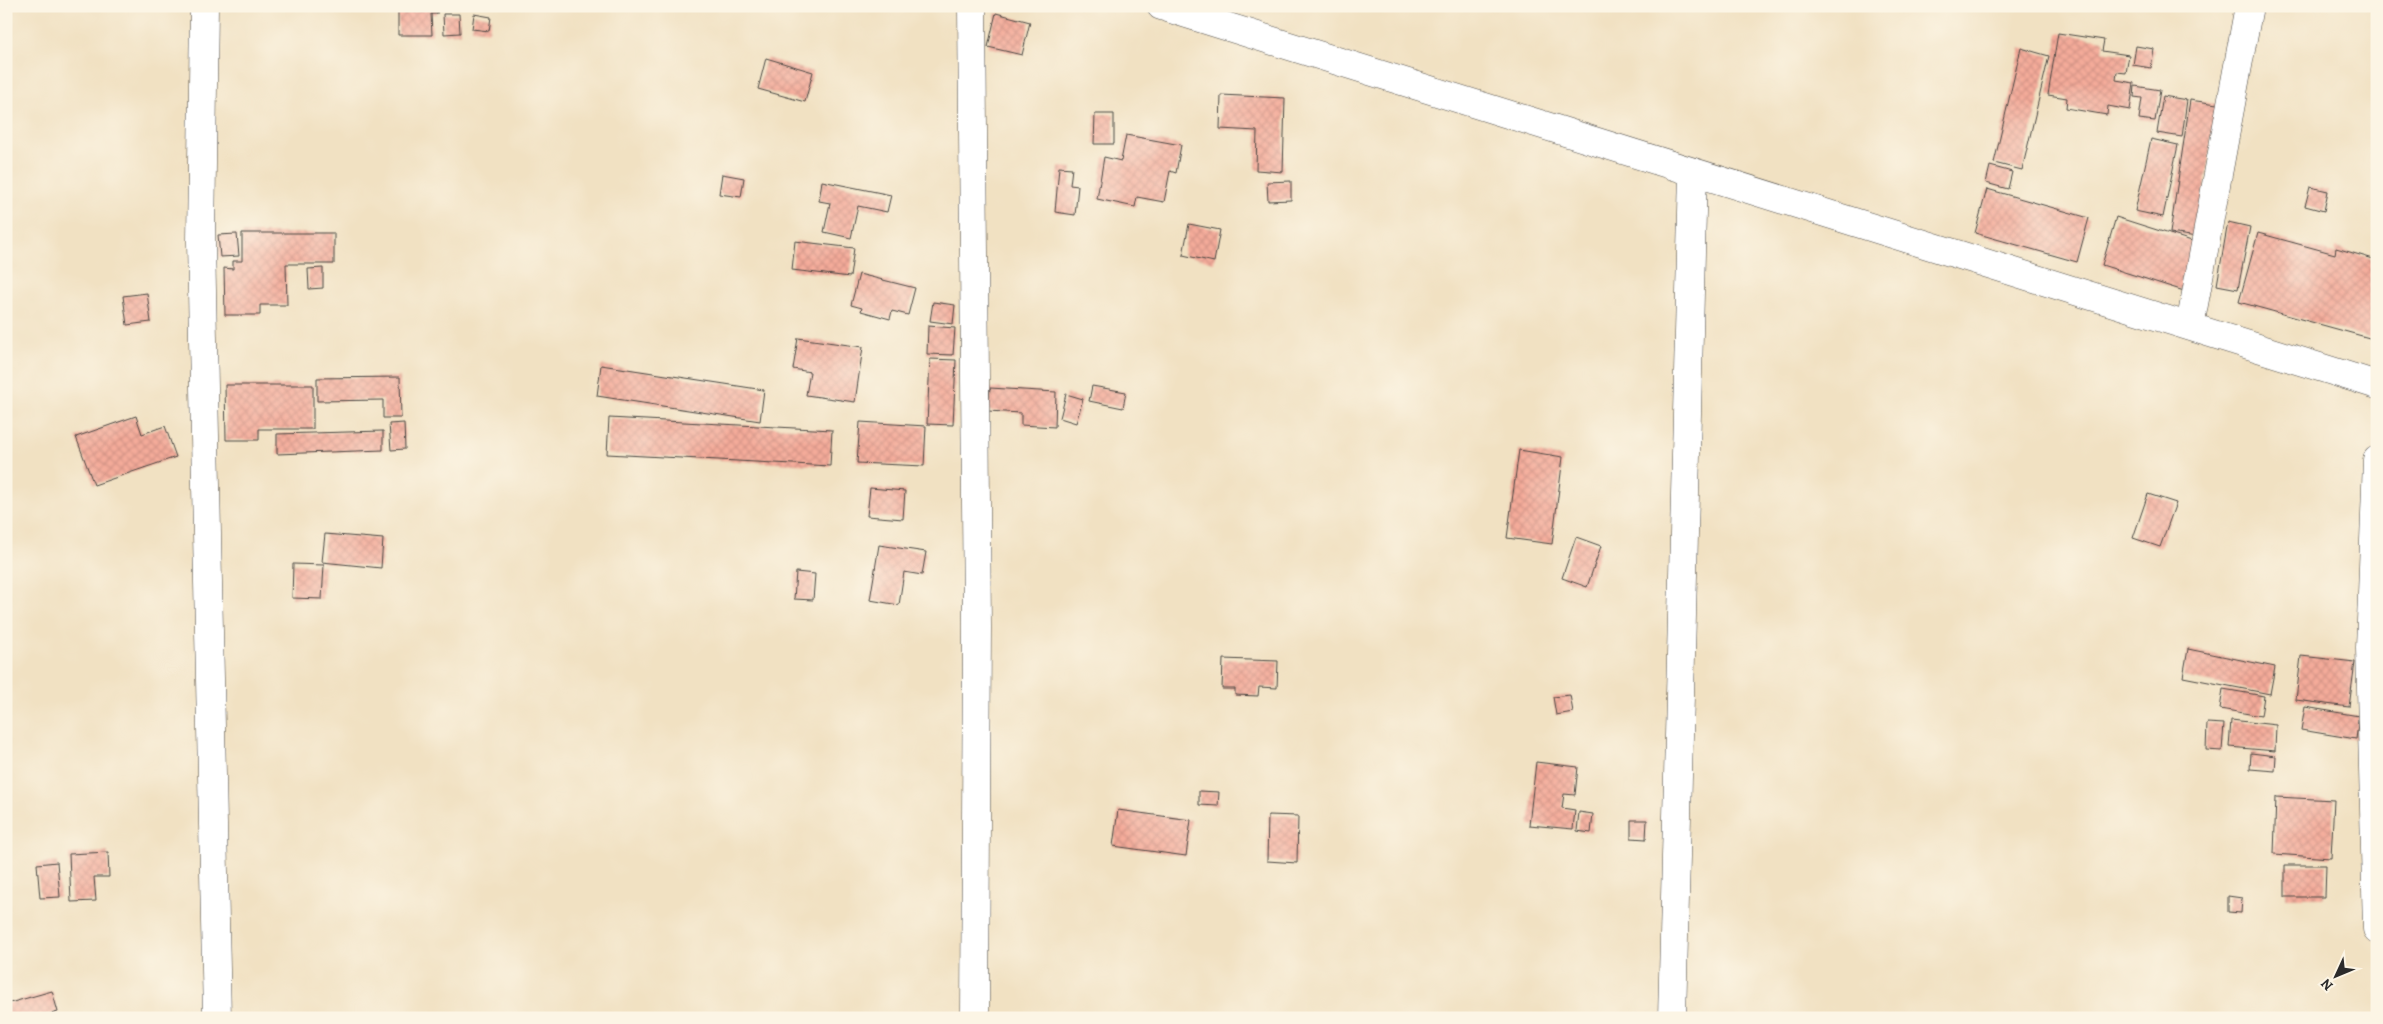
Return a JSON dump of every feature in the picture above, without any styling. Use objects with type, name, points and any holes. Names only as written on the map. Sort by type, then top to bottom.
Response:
[{"type":"street","points":[[204,6],[201,242],[217,1018]]},
{"type":"street","points":[[972,6],[977,626],[975,1018]]},
{"type":"street","points":[[1161,6],[2377,385]]},
{"type":"street","points":[[2190,326],[2249,6]]},
{"type":"street","points":[[1672,1018],[1693,172]]},
{"type":"street","points":[[2377,460],[2370,648],[2377,929]]},
{"type":"building","points":[[398,6],[437,6],[437,14],[431,14],[432,35],[398,35]]},
{"type":"building","points":[[996,13],[1030,22],[1022,55],[988,47]]},
{"type":"building","points":[[443,14],[459,14],[460,33],[444,34]]},
{"type":"building","points":[[474,14],[491,17],[489,31],[472,29]]},
{"type":"building","points":[[2058,33],[2104,40],[2102,51],[2129,55],[2126,73],[2117,72],[2116,80],[2134,83],[2130,110],[2108,106],[2107,115],[2066,108],[2067,98],[2048,95]]},
{"type":"building","points":[[2136,46],[2154,49],[2151,68],[2133,65]]},
{"type":"building","points":[[2021,48],[2049,56],[2022,170],[1994,163]]},
{"type":"building","points":[[766,58],[813,72],[805,102],[758,89]]},
{"type":"building","points":[[2135,86],[2160,90],[2155,121],[2139,119],[2142,98],[2134,97]]},
{"type":"building","points":[[1221,95],[1285,98],[1283,172],[1256,170],[1257,131],[1220,129]]},
{"type":"building","points":[[2163,96],[2187,100],[2182,137],[2157,133]]},
{"type":"building","points":[[2190,100],[2217,104],[2197,237],[2170,233]]},
{"type":"building","points":[[1095,114],[1114,114],[1114,144],[1094,144]]},
{"type":"building","points":[[1126,135],[1181,145],[1176,173],[1170,171],[1164,202],[1137,197],[1135,207],[1097,199],[1104,157],[1121,161]]},
{"type":"building","points":[[2151,139],[2178,145],[2163,217],[2135,211]]},
{"type":"building","points":[[1990,166],[2012,172],[2008,189],[1986,183]]},
{"type":"building","points":[[1059,167],[1072,168],[1070,185],[1078,186],[1075,215],[1055,212]]},
{"type":"building","points":[[722,174],[744,178],[741,197],[719,194]]},
{"type":"building","points":[[822,181],[891,195],[887,212],[858,206],[851,238],[824,232],[830,203],[819,201]]},
{"type":"building","points":[[1291,181],[1291,200],[1268,201],[1267,182]]},
{"type":"building","points":[[2310,187],[2328,191],[2324,211],[2305,206]]},
{"type":"building","points":[[1987,189],[2089,218],[2077,262],[1975,233]]},
{"type":"building","points":[[2116,217],[2198,243],[2184,291],[2102,265]]},
{"type":"building","points":[[2228,222],[2250,227],[2238,289],[2217,285]]},
{"type":"building","points":[[1189,224],[1220,230],[1214,262],[1183,255]]},
{"type":"building","points":[[242,233],[334,233],[334,264],[286,264],[287,305],[260,305],[260,315],[225,315],[224,268],[233,269],[233,261],[242,261]]},
{"type":"building","points":[[2258,233],[2335,254],[2336,248],[2377,260],[2377,294],[2373,310],[2377,311],[2377,326],[2373,339],[2239,302]]},
{"type":"building","points":[[237,234],[239,256],[220,257],[218,235]]},
{"type":"building","points":[[795,241],[854,248],[850,277],[792,270]]},
{"type":"building","points":[[323,268],[323,288],[309,289],[308,269]]},
{"type":"building","points":[[859,274],[915,288],[908,315],[892,311],[890,319],[861,311],[862,308],[851,305]]},
{"type":"building","points":[[147,293],[151,322],[127,325],[123,296]]},
{"type":"building","points":[[933,302],[955,305],[953,324],[930,321]]},
{"type":"building","points":[[928,326],[955,328],[953,355],[927,354]]},
{"type":"building","points":[[798,338],[863,347],[855,402],[806,395],[810,372],[793,369]]},
{"type":"building","points":[[930,359],[956,360],[953,425],[927,424]]},
{"type":"building","points":[[601,365],[764,390],[760,421],[597,396]]},
{"type":"building","points":[[400,377],[401,418],[383,418],[383,400],[317,401],[317,378]]},
{"type":"building","points":[[225,385],[313,385],[313,429],[259,429],[259,440],[226,440]]},
{"type":"building","points":[[1092,386],[1126,392],[1123,408],[1089,401]]},
{"type":"building","points":[[990,388],[1056,392],[1055,427],[1021,425],[1021,413],[988,411]]},
{"type":"building","points":[[1066,394],[1083,399],[1076,423],[1060,418]]},
{"type":"building","points":[[136,416],[142,434],[165,426],[176,457],[94,485],[76,437]]},
{"type":"building","points":[[609,418],[832,430],[830,466],[607,454]]},
{"type":"building","points":[[860,422],[926,426],[924,466],[857,463]]},
{"type":"building","points":[[404,423],[405,449],[391,450],[389,424]]},
{"type":"building","points":[[383,431],[383,450],[277,454],[277,434]]},
{"type":"building","points":[[1519,450],[1563,457],[1552,544],[1507,538]]},
{"type":"building","points":[[870,488],[905,491],[903,519],[867,516]]},
{"type":"building","points":[[2148,494],[2176,503],[2160,547],[2133,538]]},
{"type":"building","points":[[325,534],[383,539],[381,568],[322,562]]},
{"type":"building","points":[[1576,537],[1601,546],[1587,587],[1562,578]]},
{"type":"building","points":[[879,545],[926,552],[922,575],[904,572],[899,605],[870,600]]},
{"type":"building","points":[[293,564],[324,565],[322,599],[292,598]]},
{"type":"building","points":[[796,572],[815,574],[813,600],[794,599]]},
{"type":"building","points":[[2188,649],[2275,667],[2270,694],[2183,677]]},
{"type":"building","points":[[2301,656],[2355,662],[2349,707],[2296,700]]},
{"type":"building","points":[[1223,659],[1278,661],[1277,688],[1259,687],[1258,696],[1235,695],[1235,689],[1222,689]]},
{"type":"building","points":[[2223,689],[2264,696],[2261,716],[2220,709]]},
{"type":"building","points":[[1570,695],[1573,712],[1556,715],[1553,697]]},
{"type":"building","points":[[2305,707],[2359,716],[2356,739],[2301,730]]},
{"type":"building","points":[[2231,720],[2276,725],[2275,751],[2229,747]]},
{"type":"building","points":[[2207,723],[2224,724],[2222,751],[2206,750]]},
{"type":"building","points":[[2251,753],[2276,756],[2275,771],[2250,769]]},
{"type":"building","points":[[1536,762],[1578,767],[1575,795],[1564,794],[1562,808],[1575,810],[1573,829],[1529,825]]},
{"type":"building","points":[[1199,791],[1219,792],[1218,806],[1199,805]]},
{"type":"building","points":[[2276,797],[2334,800],[2331,858],[2274,854]]},
{"type":"building","points":[[1118,810],[1191,820],[1186,856],[1113,846]]},
{"type":"building","points":[[1579,812],[1593,814],[1591,833],[1577,831]]},
{"type":"building","points":[[1268,815],[1298,816],[1297,863],[1267,861]]},
{"type":"building","points":[[1631,820],[1647,820],[1646,839],[1631,838]]},
{"type":"building","points":[[108,852],[109,877],[94,877],[96,901],[71,902],[69,854]]},
{"type":"building","points":[[57,862],[60,897],[40,898],[37,864]]},
{"type":"building","points":[[2285,865],[2326,865],[2325,897],[2285,897]]},
{"type":"building","points":[[2228,896],[2242,898],[2241,913],[2228,912]]},
{"type":"building","points":[[52,991],[58,1012],[37,1018],[6,1018],[6,1004]]}]
